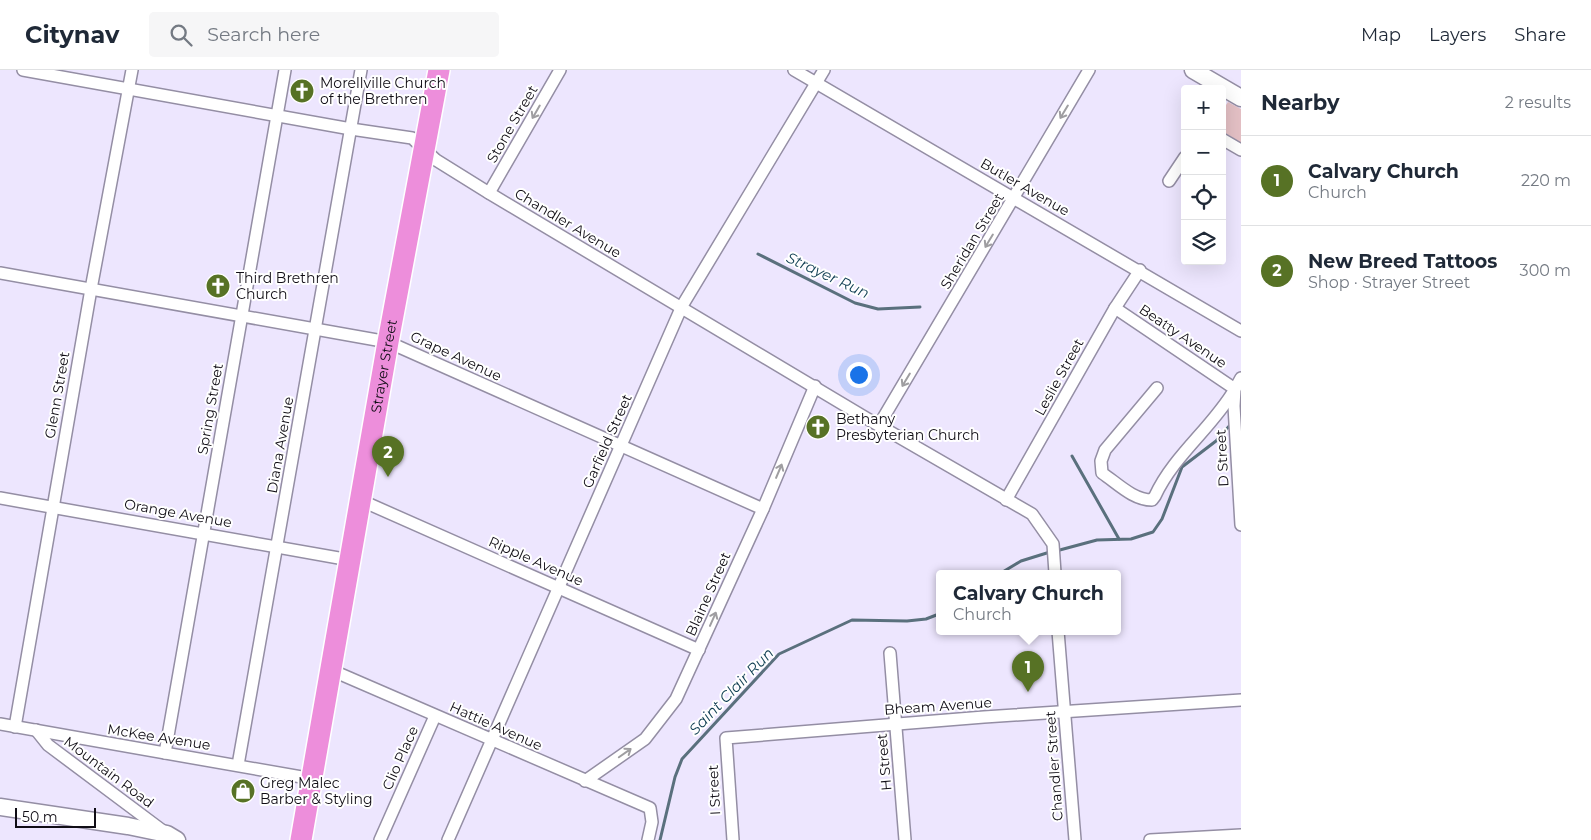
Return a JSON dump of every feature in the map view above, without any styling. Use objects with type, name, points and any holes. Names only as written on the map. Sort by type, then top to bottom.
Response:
[{"type":"highway","name":"Strayer Street","points":[[301,840],[388,342],[439,70]]},
{"type":"street","name":"Chandler Avenue","points":[[24,70],[351,129],[412,138],[436,160],[489,193],[682,306],[879,426],[1032,514],[1050,539],[1055,570]]},
{"type":"street","name":"Glenn Street","points":[[15,727],[91,289],[132,70]]},
{"type":"street","name":"Spring Street","points":[[165,752],[285,70]]},
{"type":"street","name":"Diana Avenue","points":[[238,766],[361,70]]},
{"type":"street","name":"Stone Street","points":[[489,193],[560,70]]},
{"type":"street","name":"Butler Avenue","points":[[794,70],[1014,199],[1140,270],[1241,331]]},
{"type":"street","name":"Garfield Street","points":[[448,840],[682,306],[824,70]]},
{"type":"street","name":"Sheridan Street","points":[[879,426],[1089,70]]},
{"type":"street","points":[[1193,70],[1214,85]]},
{"type":"street","points":[[1226,92],[1241,98]]},
{"type":"street","points":[[1226,141],[1241,150]]},
{"type":"street","points":[[1169,181],[1181,162]]},
{"type":"street","name":"Leslie Street","points":[[1006,500],[1115,308],[1140,270]]},
{"type":"street","name":"Grape Avenue","points":[[0,273],[388,342],[763,508]]},
{"type":"street","name":"Beatty Avenue","points":[[1115,308],[1235,389]]},
{"type":"street","name":"D Street","points":[[1156,388],[1105,450],[1101,461],[1102,473],[1135,496],[1146,500],[1152,500],[1156,496],[1172,466],[1224,407],[1241,378]]},
{"type":"street","name":"Blaine Street","points":[[585,781],[646,739],[676,699],[763,508],[815,386]]},
{"type":"street","name":"D Street","points":[[1235,389],[1234,406],[1238,429],[1241,525]]},
{"type":"street","name":"Orange Avenue","points":[[0,498],[350,560]]},
{"type":"street","name":"Ripple Avenue","points":[[360,500],[699,650]]},
{"type":"street","name":"Chandler Street","points":[[1058,635],[1075,840]]},
{"type":"street","name":"H Street","points":[[890,653],[905,840]]},
{"type":"street","name":"Hattie Avenue","points":[[331,670],[650,808],[652,822],[648,840]]},
{"type":"street","name":"Bheam Avenue","points":[[726,738],[1241,700]]},
{"type":"street","name":"Clio Place","points":[[380,840],[435,716]]},
{"type":"street","name":"McKee Avenue","points":[[0,724],[313,779]]},
{"type":"street","name":"Mountain Road","points":[[36,730],[48,745],[172,837]]},
{"type":"street","name":"I Street","points":[[726,738],[733,840]]},
{"type":"street","points":[[0,807],[172,837]]},
{"type":"street","points":[[1150,840],[1241,835]]},
{"type":"shaded area","points":[[1228,102],[1241,109],[1241,143],[1226,134],[1226,105]]},
{"type":"waterway","name":"Strayer Run","points":[[758,254],[855,303],[878,309],[920,307]]},
{"type":"waterway","name":"Saint Clair Run","points":[[1056,551],[1097,540],[1131,539],[1153,532],[1162,519],[1182,467],[1216,441],[1231,424]]},
{"type":"waterway","name":"Strayer Run","points":[[1072,456],[1119,539]]},
{"type":"waterway","name":"Saint Clair Run","points":[[1006,570],[1021,561],[1050,552]]},
{"type":"waterway","name":"Saint Clair Run","points":[[660,840],[675,777],[682,759],[779,654],[852,620],[907,621],[926,619],[936,615]]},
{"type":"place","name":"Morellville Church of the Brethren","points":[[302,91]]},
{"type":"place","name":"Third Brethren Church","points":[[218,286]]},
{"type":"place","name":"Bethany Presbyterian Church","points":[[818,427]]},
{"type":"place","name":"New Breed Tattoos","points":[[388,477]]},
{"type":"place","name":"Calvary Church","points":[[1028,692]]},
{"type":"place","name":"Greg Malec Barber & Styling","points":[[243,791]]}]
